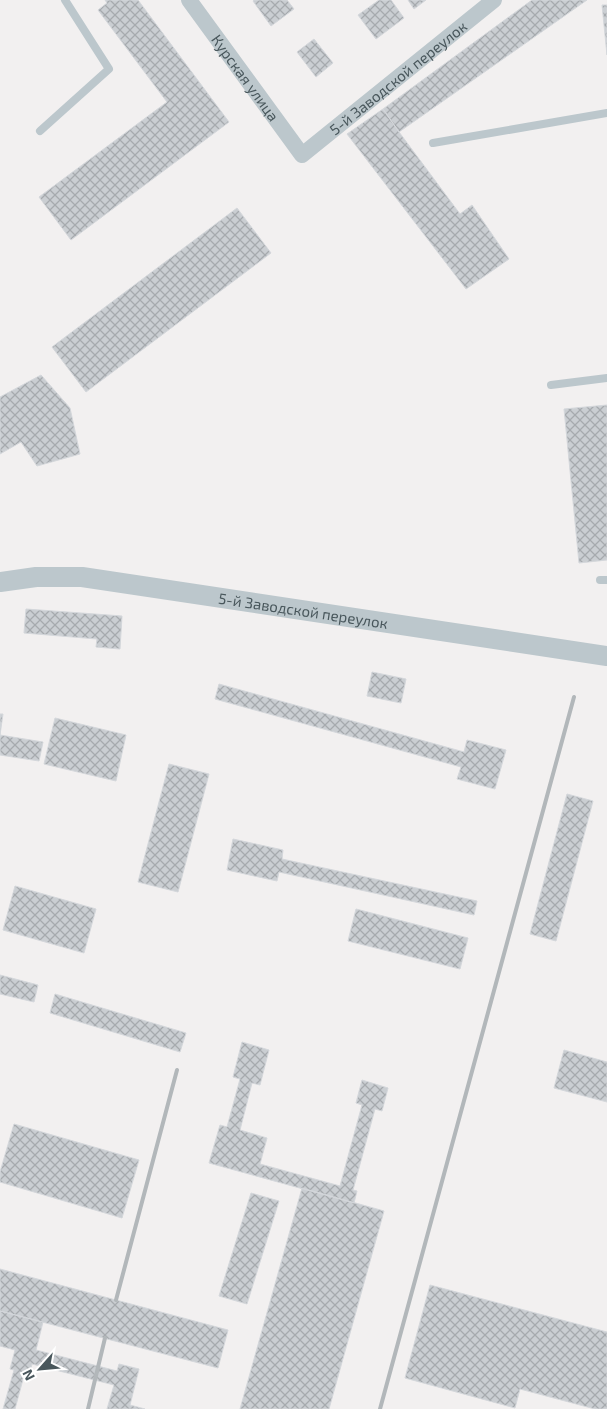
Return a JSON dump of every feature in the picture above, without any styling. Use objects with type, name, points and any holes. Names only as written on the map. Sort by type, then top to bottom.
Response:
[{"type":"street","name":"Курская улица","points":[[189,0],[302,155]]},
{"type":"street","name":"5-й Заводской переулок","points":[[302,155],[494,0]]},
{"type":"street","name":"5-й Заводской переулок","points":[[0,582],[36,577],[82,577],[607,656]]},
{"type":"lane","points":[[40,131],[109,69],[65,0]]},
{"type":"lane","points":[[433,143],[607,113]]},
{"type":"lane","points":[[551,384],[607,378]]},
{"type":"building","points":[[105,0],[138,0],[229,122],[71,240],[39,197],[167,102],[98,10],[107,3]]},
{"type":"building","points":[[254,0],[287,0],[294,9],[271,26]]},
{"type":"building","points":[[379,0],[391,0],[404,18],[376,39],[358,15]]},
{"type":"building","points":[[408,0],[426,0],[414,9]]},
{"type":"building","points":[[532,0],[587,0],[399,132],[383,109]]},
{"type":"building","points":[[602,5],[607,5],[607,55]]},
{"type":"building","points":[[314,39],[333,63],[316,77],[297,52]]},
{"type":"building","points":[[383,109],[460,214],[472,205],[509,259],[466,289],[347,134]]},
{"type":"building","points":[[237,208],[271,253],[86,392],[52,347]]},
{"type":"building","points":[[41,375],[70,408],[80,454],[37,466],[21,442],[0,454],[0,397]]},
{"type":"building","points":[[607,405],[607,560],[579,563],[564,409]]},
{"type":"building","points":[[26,609],[122,616],[120,649],[96,647],[97,639],[24,633]]},
{"type":"building","points":[[372,672],[406,679],[401,703],[367,696]]},
{"type":"building","points":[[219,684],[464,752],[467,740],[506,750],[495,789],[457,779],[461,767],[215,699]]},
{"type":"building","points":[[0,714],[3,714],[0,735]]},
{"type":"building","points":[[55,718],[126,735],[116,781],[44,764]]},
{"type":"building","points":[[0,735],[43,742],[39,761],[0,755]]},
{"type":"building","points":[[169,764],[209,774],[178,892],[138,882]]},
{"type":"building","points":[[567,794],[593,801],[556,941],[530,934]]},
{"type":"building","points":[[233,839],[283,850],[282,859],[477,901],[474,915],[279,872],[277,881],[227,870]]},
{"type":"building","points":[[15,886],[96,909],[84,953],[3,930]]},
{"type":"building","points":[[356,909],[468,938],[460,969],[348,941]]},
{"type":"building","points":[[0,975],[38,985],[34,1002],[0,994]]},
{"type":"building","points":[[55,994],[186,1033],[180,1052],[50,1013]]},
{"type":"building","points":[[242,1042],[269,1050],[260,1085],[252,1083],[240,1130],[267,1138],[260,1164],[340,1186],[362,1105],[356,1103],[362,1080],[388,1088],[382,1111],[375,1109],[353,1190],[357,1191],[354,1203],[209,1163],[220,1125],[227,1127],[240,1079],[233,1077]]},
{"type":"building","points":[[564,1050],[607,1062],[607,1102],[554,1088]]},
{"type":"building","points":[[14,1124],[139,1160],[122,1218],[0,1182],[0,1172]]},
{"type":"building","points":[[302,1188],[384,1211],[329,1409],[240,1409]]},
{"type":"building","points":[[251,1193],[279,1201],[247,1304],[219,1296]]},
{"type":"building","points":[[0,1269],[228,1330],[218,1368],[0,1311]]},
{"type":"building","points":[[430,1285],[607,1332],[607,1409],[595,1409],[520,1389],[515,1408],[405,1378]]},
{"type":"building","points":[[0,1311],[43,1322],[36,1350],[117,1371],[119,1364],[139,1369],[130,1405],[145,1409],[107,1409],[114,1385],[32,1364],[30,1374],[25,1372],[15,1409],[3,1409],[14,1370],[10,1369],[15,1350],[0,1346]]},
{"type":"railway","points":[[380,1409],[574,697]]},
{"type":"railway","points":[[116,1300],[177,1070]]},
{"type":"railway","points":[[88,1409],[105,1338]]}]
